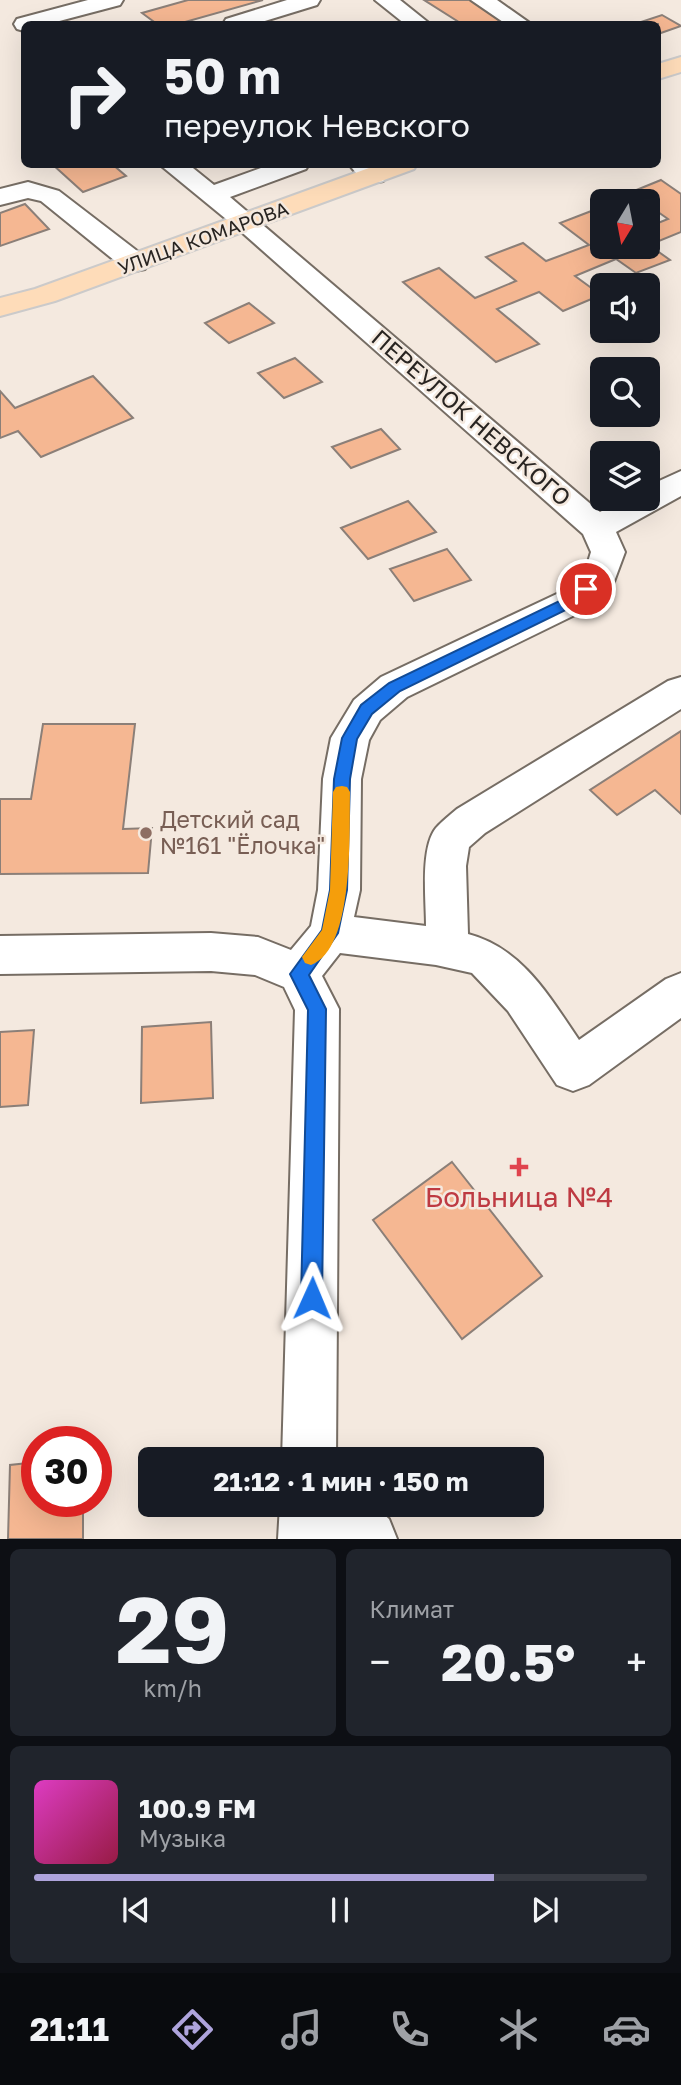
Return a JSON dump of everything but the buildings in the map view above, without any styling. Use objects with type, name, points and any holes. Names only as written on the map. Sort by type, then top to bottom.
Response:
[{"type":"main road","name":"УЛИЦА КОМАРОВА","points":[[0,307],[45,295],[246,222],[367,170]]},
{"type":"street","points":[[50,21],[112,0]]},
{"type":"street","points":[[243,21],[309,0]]},
{"type":"street","points":[[386,0],[415,21]]},
{"type":"street","points":[[482,0],[515,21]]},
{"type":"street","name":"ПЕРЕУЛОК НЕВСКОГО","points":[[176,168],[246,222],[597,528]]},
{"type":"street","points":[[211,195],[286,168]]},
{"type":"street","points":[[0,197],[28,190],[50,196],[135,263]]},
{"type":"street","points":[[299,974],[330,933],[339,890],[342,779],[350,738],[367,710],[394,687],[573,601],[600,578],[608,552],[597,528],[681,482]]},
{"type":"street","points":[[447,948],[446,866],[450,840],[471,821],[681,691]]},
{"type":"street","points":[[330,933],[447,948],[485,958],[510,979],[573,1070],[681,993]]},
{"type":"street","points":[[0,956],[211,952],[258,956],[299,974],[317,1009],[309,1447]]},
{"type":"street","points":[[306,1539],[307,1517]]},
{"type":"street","points":[[345,1517],[369,1539]]},
{"type":"slow traffic","points":[[311,957],[330,933],[339,890],[342,792]]},
{"type":"place","name":"Детский сад №161 \"Ёлочка\"","points":[[146,833]]},
{"type":"place","name":"Больница №4","points":[[519,1167]]},
{"type":"route","points":[[312,1298],[317,1009],[299,974],[330,933],[339,890],[342,779],[350,738],[367,710],[394,687],[573,601],[586,589]]}]
